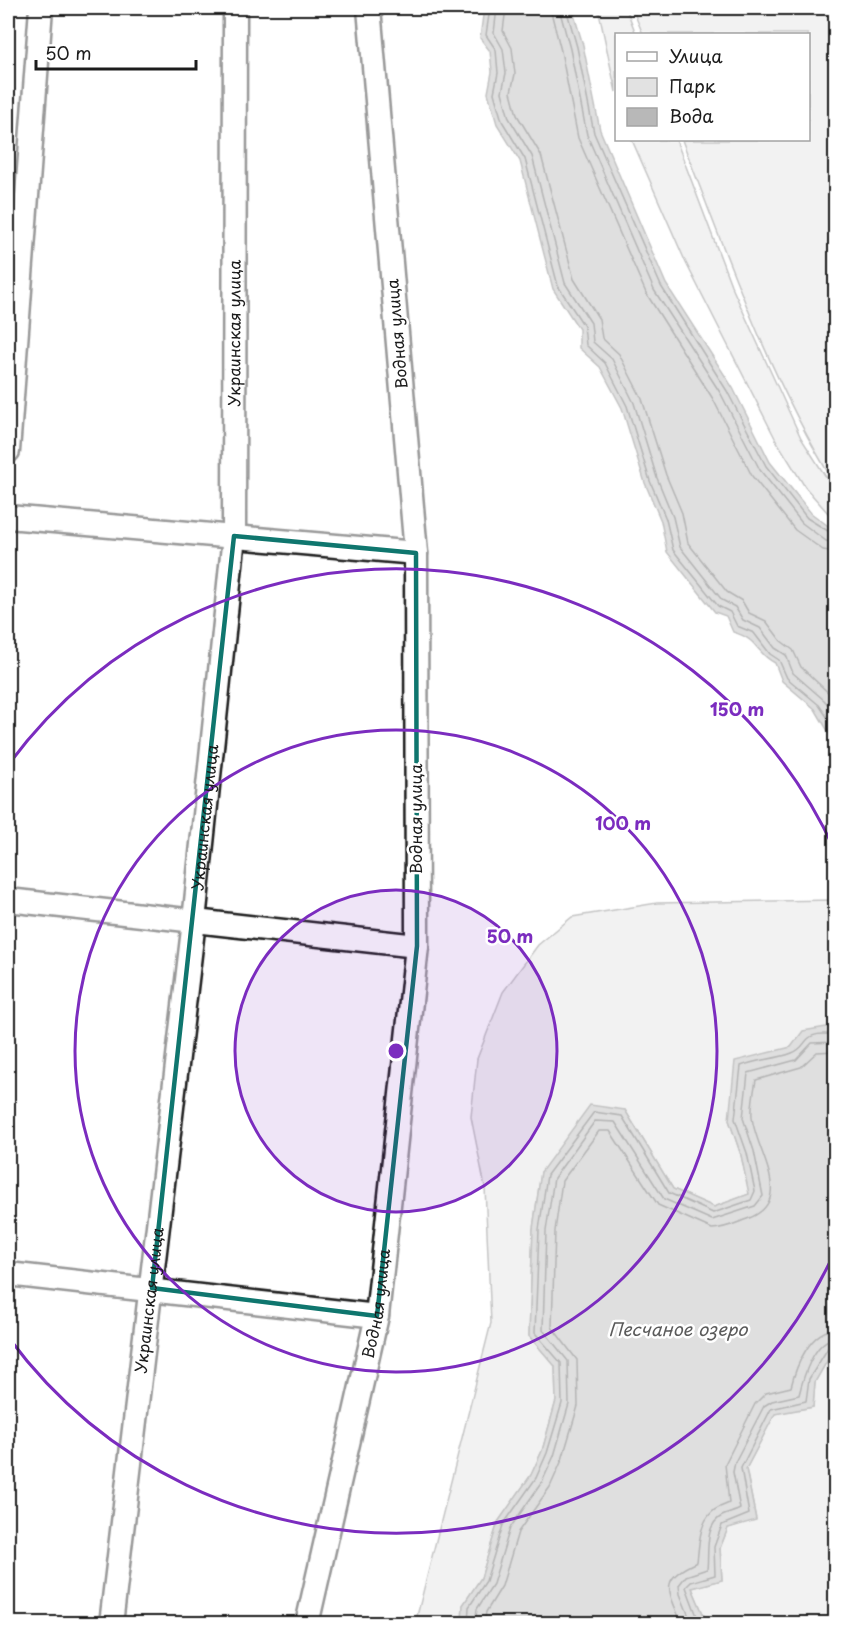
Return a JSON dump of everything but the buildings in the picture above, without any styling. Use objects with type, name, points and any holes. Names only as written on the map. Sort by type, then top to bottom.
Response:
[{"type":"street","points":[[8,451],[41,8]]},
{"type":"street","name":"Украинская улица","points":[[111,1623],[194,921],[234,536],[234,8]]},
{"type":"street","name":"Водная улица","points":[[307,1623],[377,1316],[417,946],[416,553],[369,8]]},
{"type":"street","points":[[8,517],[416,553]]},
{"type":"street","points":[[8,900],[417,946]]},
{"type":"street","points":[[8,1274],[152,1288],[377,1316]]},
{"type":"highlighted area","points":[[234,536],[416,553],[417,946],[377,1316],[152,1288]]},
{"type":"green space","points":[[598,8],[626,8],[636,33],[615,33],[615,87]]},
{"type":"green space","points":[[632,8],[835,8],[835,484],[770,360],[682,141],[810,141],[810,33],[643,33]]},
{"type":"green space","points":[[632,141],[676,141],[731,285],[801,438],[835,491],[835,521],[805,487],[776,440],[686,263]]},
{"type":"green space","points":[[835,900],[835,1033],[831,1026],[791,1047],[729,1120],[741,1155],[750,1194],[714,1207],[673,1189],[625,1110],[541,1172],[533,1229],[529,1336],[555,1366],[556,1401],[542,1451],[531,1475],[498,1522],[481,1578],[463,1605],[462,1623],[415,1624],[491,1323],[485,1187],[471,1117],[477,1059],[503,992],[538,945],[572,917],[657,903]]},
{"type":"green space","points":[[835,1347],[835,1623],[707,1623],[692,1588],[722,1580],[720,1548],[728,1528],[756,1519],[746,1469],[775,1413],[813,1407],[815,1382]]},
{"type":"water","points":[[484,8],[572,8],[583,45],[600,130],[666,284],[733,388],[770,462],[811,513],[835,531],[835,743],[815,709],[782,681],[775,663],[763,655],[753,642],[733,632],[726,616],[715,612],[667,552],[661,521],[645,483],[622,408],[600,367],[579,348],[579,329],[553,289],[520,161],[497,124],[488,93],[492,72],[490,51],[480,38]]},
{"type":"water","name":"Песчаное озеро","points":[[832,1026],[836,1033],[835,1347],[815,1382],[813,1407],[775,1414],[746,1469],[756,1520],[728,1528],[720,1548],[722,1580],[692,1588],[707,1623],[462,1623],[463,1605],[481,1578],[498,1522],[531,1475],[542,1451],[556,1401],[555,1366],[529,1336],[533,1229],[541,1172],[590,1105],[625,1110],[673,1189],[714,1207],[749,1194],[741,1155],[729,1120],[735,1061],[791,1047],[803,1031]]}]
